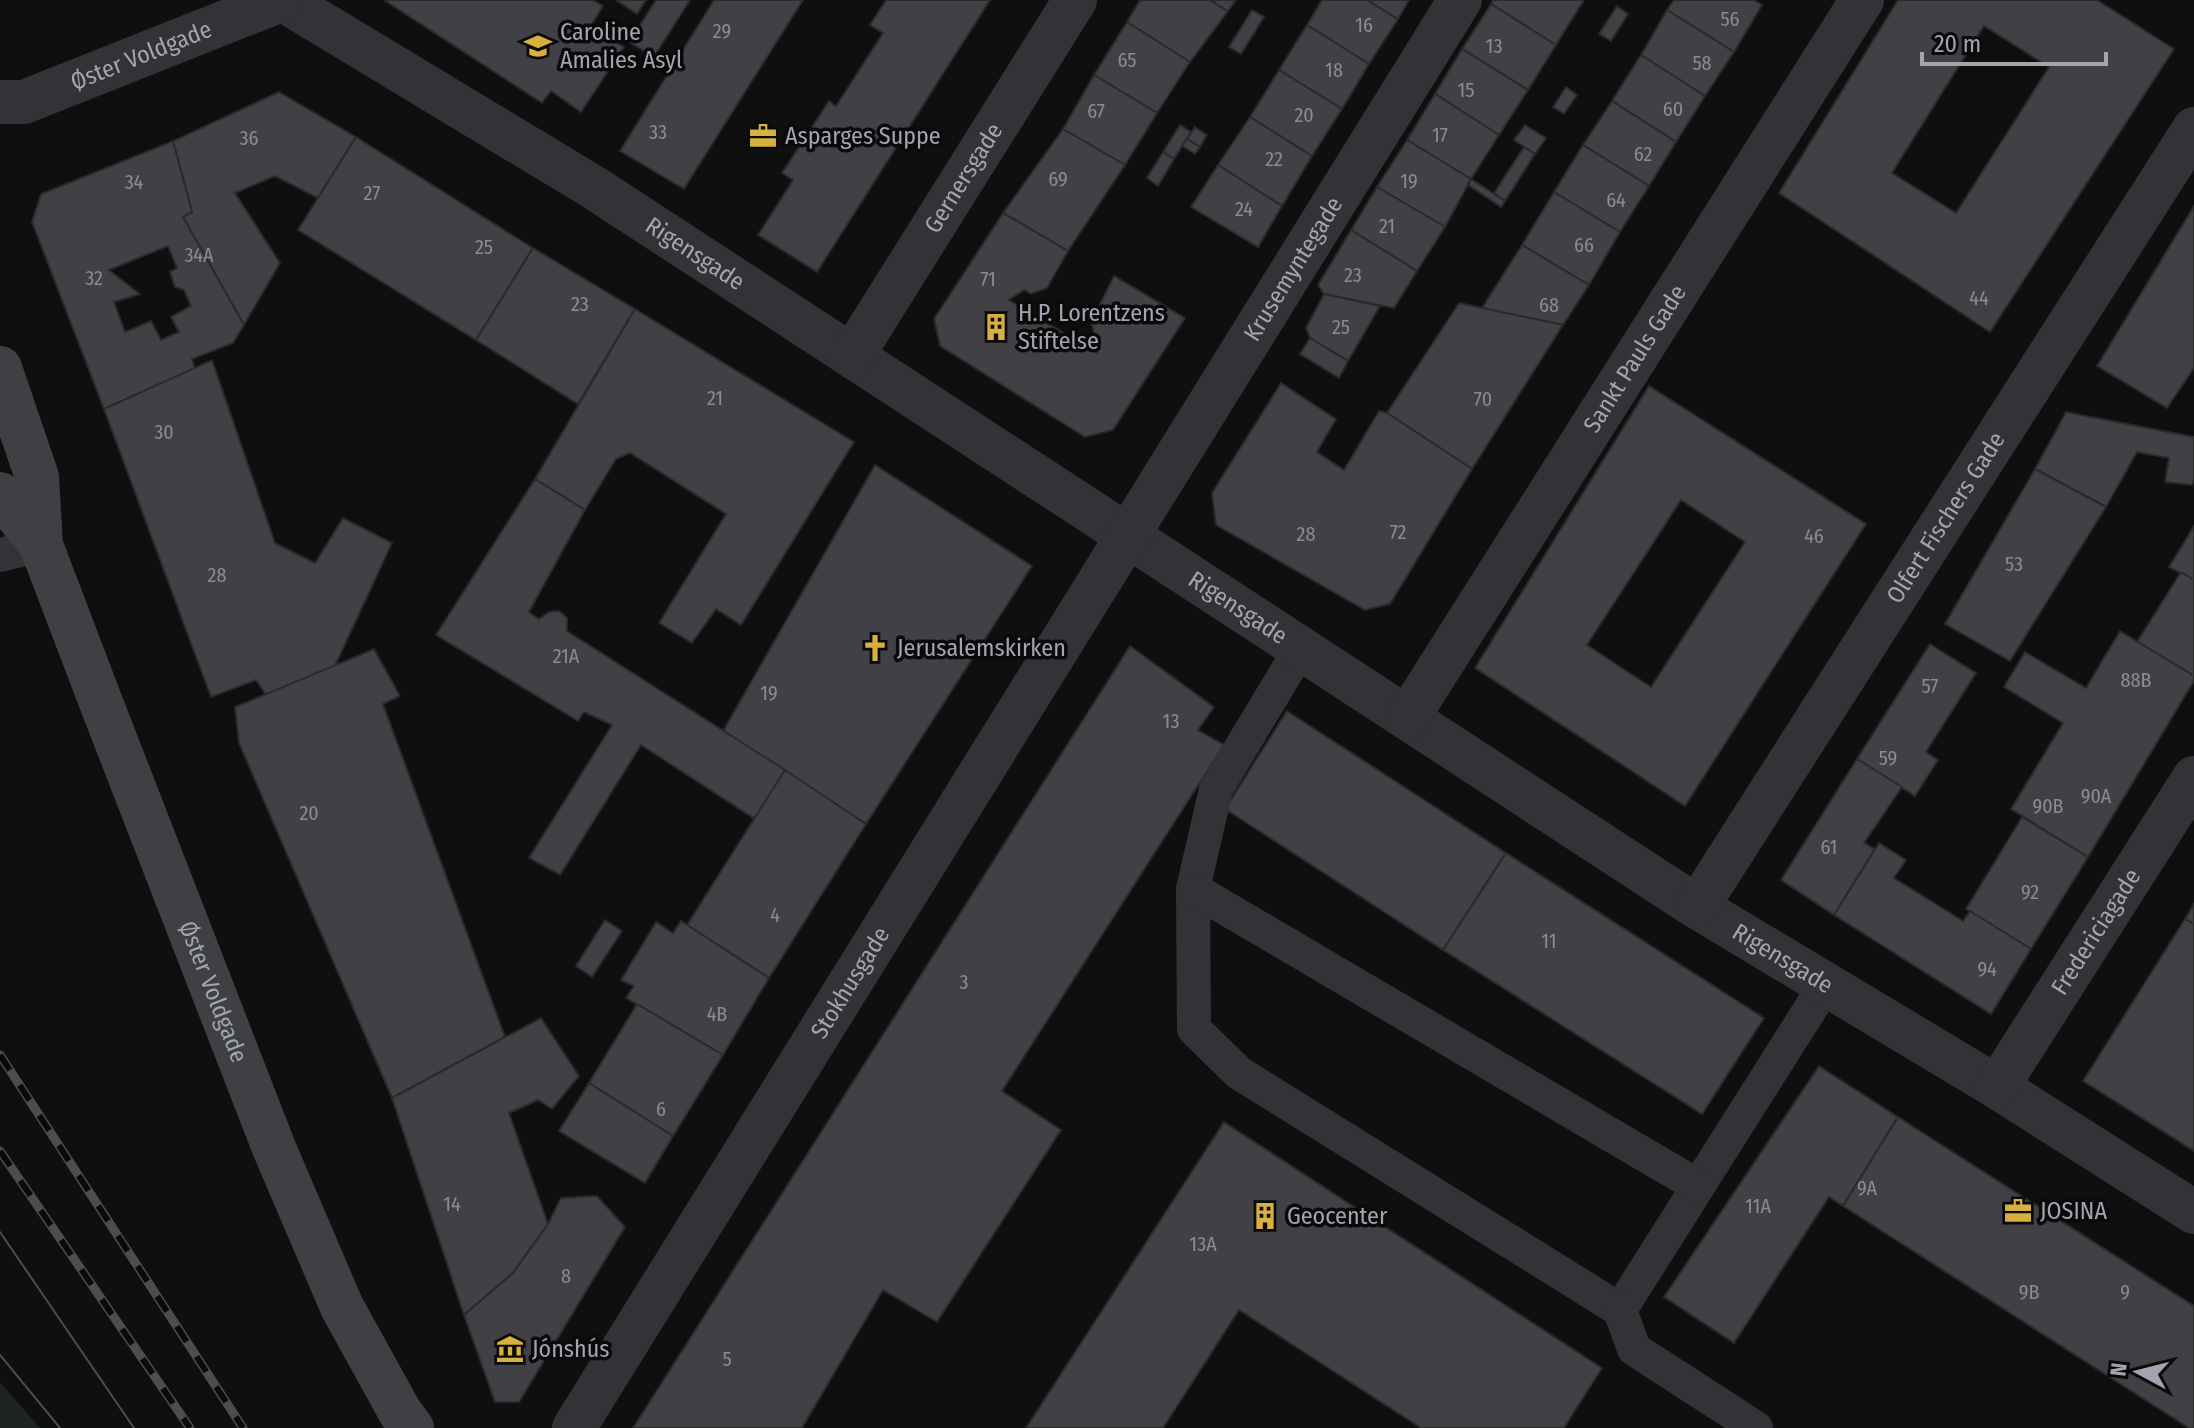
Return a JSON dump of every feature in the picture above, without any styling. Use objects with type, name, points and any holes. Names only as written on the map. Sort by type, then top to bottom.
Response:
[{"type":"street","name":"Øster Voldgade","points":[[0,102],[24,102],[282,0]]},
{"type":"street","name":"Rigensgade","points":[[282,0],[569,172],[1697,907],[1997,1087],[2194,1212]]},
{"type":"street","name":"Gernersgade","points":[[852,356],[1075,0]]},
{"type":"street","name":"Krusemyntegade","points":[[1127,536],[1460,0]]},
{"type":"street","name":"Sankt Pauls Gade","points":[[1408,717],[1862,0]]},
{"type":"street","name":"Olfert Fischers Gade","points":[[1697,907],[2194,129]]},
{"type":"street","name":"Øster Voldgade","points":[[0,368],[37,477],[20,550]]},
{"type":"street","name":"Øster Voldgade","points":[[0,494],[20,550],[342,1307],[412,1428]]},
{"type":"street","name":"Stokhusgade","points":[[574,1428],[1127,536]]},
{"type":"street","name":"Fredericiagade","points":[[1997,1087],[2194,778]]},
{"type":"lane","points":[[1301,648],[1216,789],[1193,889],[1194,1029],[1239,1073],[1620,1310],[1634,1349],[1756,1428]]},
{"type":"lane","points":[[1193,889],[1698,1186]]},
{"type":"lane","points":[[1620,1310],[1826,984]]},
{"type":"shaded area","points":[[0,1382],[40,1428],[0,1428]]},
{"type":"building","name":"Caroline Amalies Asyl","points":[[384,0],[593,0],[603,6],[591,26],[624,47],[581,112],[551,91],[542,103]]},
{"type":"building","points":[[616,0],[646,0],[637,14]]},
{"type":"building","points":[[656,0],[690,0],[654,57],[629,42]]},
{"type":"building","points":[[714,0],[803,0],[684,189],[620,151]]},
{"type":"building","points":[[886,0],[990,0],[817,272],[758,235],[793,180],[782,173],[829,101],[836,106],[883,33],[870,25]]},
{"type":"building","points":[[1140,0],[1210,0],[1228,11],[1190,62],[1127,22]]},
{"type":"building","points":[[1210,0],[1236,0],[1228,11]]},
{"type":"building","points":[[1322,0],[1367,0],[1398,19],[1369,64],[1307,25]]},
{"type":"building","points":[[1367,0],[1409,0],[1398,19]]},
{"type":"building","points":[[1493,0],[1584,0],[1556,45],[1491,4]]},
{"type":"building","points":[[1674,0],[1754,0],[1762,5],[1734,52],[1667,10]]},
{"type":"building","points":[[1898,0],[2097,0],[2174,49],[1990,332],[1779,193]],"holes":[[[1984,26],[2049,67],[1956,213],[1892,173]]]},
{"type":"building","points":[[1491,4],[1556,45],[1528,90],[1462,49]]},
{"type":"building","points":[[1617,6],[1628,14],[1611,41],[1599,34]]},
{"type":"building","points":[[1252,10],[1264,17],[1241,54],[1229,47]]},
{"type":"building","points":[[1667,10],[1734,52],[1705,96],[1641,55]]},
{"type":"building","points":[[1127,22],[1190,62],[1157,113],[1094,75]]},
{"type":"building","points":[[1307,25],[1369,64],[1342,109],[1279,70]]},
{"type":"building","points":[[1462,49],[1528,90],[1499,135],[1435,94]]},
{"type":"building","points":[[1641,55],[1705,96],[1676,142],[1612,101]]},
{"type":"building","points":[[1279,70],[1342,109],[1312,156],[1250,117]]},
{"type":"building","points":[[1094,75],[1157,113],[1125,165],[1063,129]]},
{"type":"building","points":[[1566,87],[1577,95],[1564,114],[1553,107]]},
{"type":"building","points":[[279,92],[356,137],[318,198],[275,176],[235,193],[280,263],[244,325],[183,217],[192,212],[173,141]]},
{"type":"building","points":[[1435,94],[1499,135],[1471,179],[1407,140]]},
{"type":"building","points":[[1612,101],[1676,142],[1649,186],[1583,145]]},
{"type":"building","points":[[1250,117],[1312,156],[1282,206],[1218,165]]},
{"type":"building","points":[[1180,125],[1191,132],[1174,159],[1163,152]]},
{"type":"building","points":[[1525,125],[1546,138],[1535,154],[1514,140]]},
{"type":"building","points":[[1195,127],[1207,135],[1200,147],[1187,139]]},
{"type":"building","points":[[1063,129],[1125,165],[1068,251],[1003,213]]},
{"type":"building","points":[[356,137],[533,248],[476,340],[298,230]]},
{"type":"building","points":[[1187,139],[1200,147],[1195,154],[1182,146]]},
{"type":"building","points":[[1407,140],[1471,179],[1445,227],[1377,187]]},
{"type":"building","points":[[173,141],[192,212],[183,217],[244,325],[233,343],[192,359],[195,369],[104,409],[32,222],[41,194]],"holes":[[[168,246],[177,268],[170,272],[175,287],[184,290],[191,306],[171,317],[179,332],[161,340],[151,321],[125,332],[114,302],[140,294],[109,270]]]},
{"type":"building","points":[[1583,145],[1649,186],[1620,232],[1554,192]]},
{"type":"building","points":[[1524,147],[1535,154],[1505,201],[1494,193]]},
{"type":"building","points":[[1163,152],[1174,159],[1158,186],[1147,178]]},
{"type":"building","points":[[1218,165],[1282,206],[1258,247],[1191,207]]},
{"type":"building","points":[[1471,179],[1505,201],[1501,207],[1468,185]]},
{"type":"building","points":[[1377,187],[1445,227],[1417,271],[1351,230]]},
{"type":"building","points":[[1554,192],[1620,232],[1589,285],[1522,245]]},
{"type":"building","points":[[2194,206],[2194,368],[2167,408],[2097,366]]},
{"type":"building","name":"H.P. Lorentzens Stiftelse","points":[[1003,213],[1068,251],[1047,288],[1031,294],[1024,290],[1009,300],[1097,353],[1100,337],[1094,333],[1091,322],[1114,276],[1185,318],[1113,430],[1085,437],[940,346],[934,319]]},
{"type":"building","points":[[1351,230],[1417,271],[1394,308],[1324,294],[1318,285]]},
{"type":"building","points":[[1522,245],[1589,285],[1563,325],[1482,308]]},
{"type":"building","points":[[533,248],[635,309],[578,404],[476,340]]},
{"type":"building","points":[[1324,294],[1380,306],[1348,361],[1310,338],[1306,328]]},
{"type":"building","points":[[1459,303],[1563,325],[1472,469],[1387,413]]},
{"type":"building","points":[[635,309],[854,442],[741,625],[716,609],[692,643],[659,623],[726,514],[630,453],[616,459],[585,510],[535,479]]},
{"type":"building","points":[[1310,338],[1348,361],[1339,378],[1300,354]]},
{"type":"building","points":[[212,360],[275,543],[315,563],[343,518],[392,543],[335,666],[266,695],[256,680],[211,697],[104,409]]},
{"type":"building","points":[[1281,383],[1336,419],[1317,452],[1344,470],[1379,411],[1387,413],[1472,469],[1390,604],[1365,610],[1216,525],[1212,493]]},
{"type":"building","points":[[1649,386],[1866,524],[1685,806],[1475,668]],"holes":[[[1681,500],[1745,542],[1651,687],[1587,645]]]},
{"type":"building","points":[[2066,412],[2194,437],[2192,485],[2165,482],[2169,458],[2137,452],[2106,507],[2035,469]]},
{"type":"building","name":"Jerusalemskirken","points":[[875,465],[1032,566],[866,824],[723,731]]},
{"type":"building","points":[[2035,469],[2106,507],[2010,661],[1945,624]]},
{"type":"building","points":[[535,479],[585,510],[529,612],[539,619],[549,612],[559,611],[567,618],[567,631],[785,770],[755,819],[641,745],[560,875],[529,858],[612,725],[584,712],[578,721],[436,635]]},
{"type":"building","points":[[2194,526],[2194,580],[2169,567]]},
{"type":"building","points":[[2181,572],[2194,580],[2194,676],[2137,642]]},
{"type":"building","points":[[2120,631],[2194,676],[2194,681],[2088,857],[2011,809],[2063,723],[2004,687],[2025,652],[2086,688]]},
{"type":"building","points":[[1930,644],[1976,673],[1926,752],[1938,760],[1915,796],[1857,759]]},
{"type":"building","points":[[1130,646],[1214,707],[1198,730],[1224,745],[1002,1091],[1061,1130],[937,1322],[883,1290],[802,1428],[633,1428]]},
{"type":"building","points":[[374,649],[400,696],[383,704],[505,1037],[392,1098],[239,743],[235,707]]},
{"type":"building","points":[[1287,711],[1506,853],[1443,950],[1225,809]]},
{"type":"building","points":[[1857,759],[1902,787],[1864,843],[1875,849],[1834,915],[1781,880]]},
{"type":"building","points":[[785,770],[866,824],[769,978],[687,925]]},
{"type":"building","points":[[2022,817],[2088,857],[2031,949],[1966,909]]},
{"type":"building","points":[[1879,843],[1906,860],[1894,878],[1963,921],[1970,911],[2031,949],[1991,1014],[1834,915]]},
{"type":"building","points":[[1506,853],[1764,1018],[1702,1114],[1443,950]]},
{"type":"building","points":[[2194,904],[2194,924],[2185,919]]},
{"type":"building","points":[[2185,919],[2194,924],[2194,1151],[2083,1081]]},
{"type":"building","points":[[605,920],[622,931],[592,977],[576,966]]},
{"type":"building","points":[[681,921],[769,978],[723,1055],[626,998],[634,986],[621,980],[656,922],[673,933]]},
{"type":"building","points":[[637,1004],[723,1055],[673,1136],[589,1083]]},
{"type":"building","points":[[541,1018],[579,1076],[552,1109],[538,1100],[509,1113],[548,1224],[513,1273],[464,1315],[392,1098]]},
{"type":"building","points":[[1819,1066],[1898,1117],[1843,1206],[1829,1197],[1734,1343],[1664,1297]]},
{"type":"building","points":[[589,1083],[673,1136],[645,1183],[559,1131]]},
{"type":"building","points":[[1898,1117],[2194,1306],[2194,1428],[2189,1428],[1843,1206]]},
{"type":"building","name":"Geocenter","points":[[1224,1122],[1602,1368],[1564,1428],[1421,1428],[1239,1310],[1163,1428],[1026,1428]]},
{"type":"building","points":[[597,1196],[625,1227],[519,1402],[495,1402],[464,1315],[513,1273],[548,1224],[561,1198]]},
{"type":"tram line","points":[[0,1232],[134,1428]]},
{"type":"tram line","points":[[0,1355],[60,1428]]},
{"type":"railway","points":[[0,1055],[243,1428]]},
{"type":"railway","points":[[0,1151],[190,1428]]},
{"type":"place","name":"Caroline Amalies Asyl","points":[[538,46]]},
{"type":"place","name":"Asparges Suppe","points":[[763,136]]},
{"type":"place","name":"H.P. Lorentzens Stiftelse","points":[[996,327]]},
{"type":"place","name":"Jerusalemskirken","points":[[875,648]]},
{"type":"place","name":"JOSINA","points":[[2018,1211]]},
{"type":"place","name":"Geocenter","points":[[1265,1216]]},
{"type":"place","name":"Jónshús","points":[[510,1349]]}]
